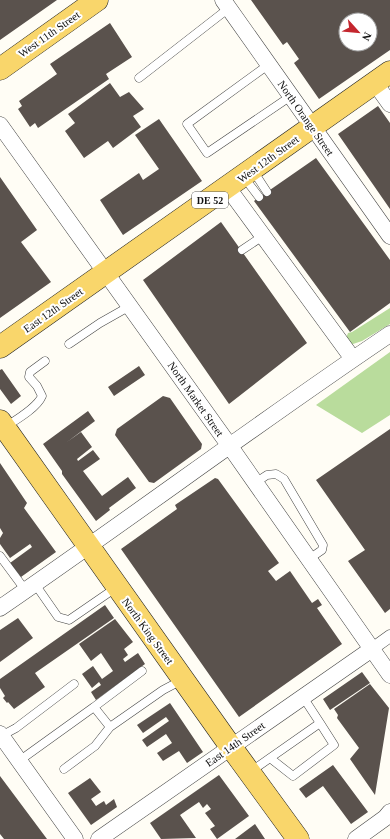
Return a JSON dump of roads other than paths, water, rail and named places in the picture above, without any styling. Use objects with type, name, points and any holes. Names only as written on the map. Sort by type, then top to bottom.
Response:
[{"type":"main road","name":"West 11th Street","points":[[0,69],[97,0]]},
{"type":"main road","name":"West 12th Street","points":[[106,272],[382,78]]},
{"type":"main road","name":"East 12th Street","points":[[0,347],[106,272]]},
{"type":"main road","name":"North King Street","points":[[2,425],[298,839]]},
{"type":"street","name":"North Orange Street","points":[[226,4],[390,236]]},
{"type":"street","points":[[382,78],[390,104]]},
{"type":"street","name":"North Market Street","points":[[0,125],[229,445],[390,675]]},
{"type":"street","points":[[241,178],[263,236],[352,359]]},
{"type":"street","points":[[0,608],[88,547],[229,445],[390,334]]},
{"type":"street","points":[[372,649],[390,636]]},
{"type":"street","name":"East 14th Street","points":[[99,839],[372,649]]},
{"type":"street","points":[[1,735],[75,839]]},
{"type":"street","points":[[356,839],[385,818],[390,812]]},
{"type":"lane","points":[[139,78],[226,4]]},
{"type":"lane","points":[[268,65],[187,124],[207,153],[291,96]]},
{"type":"lane","points":[[241,178],[267,192]]},
{"type":"lane","points":[[241,178],[259,198]]},
{"type":"lane","points":[[242,250],[263,236]]},
{"type":"lane","points":[[69,344],[100,323],[130,306]]},
{"type":"lane","points":[[2,425],[26,413],[40,400],[42,396],[37,386],[29,377],[30,372],[45,361]]},
{"type":"lane","points":[[255,482],[267,475],[276,474],[284,480],[324,545],[322,550],[309,560]]},
{"type":"lane","points":[[0,556],[58,617],[68,620],[117,587]]},
{"type":"lane","points":[[19,761],[94,708],[142,670]]},
{"type":"lane","points":[[64,769],[95,746],[110,727],[163,690],[183,679]]},
{"type":"lane","points":[[1,735],[16,728],[74,684]]},
{"type":"lane","points":[[270,758],[293,776],[334,745],[303,697]]},
{"type":"lane","points":[[94,708],[110,727]]},
{"type":"lane","points":[[250,772],[320,722]]}]
